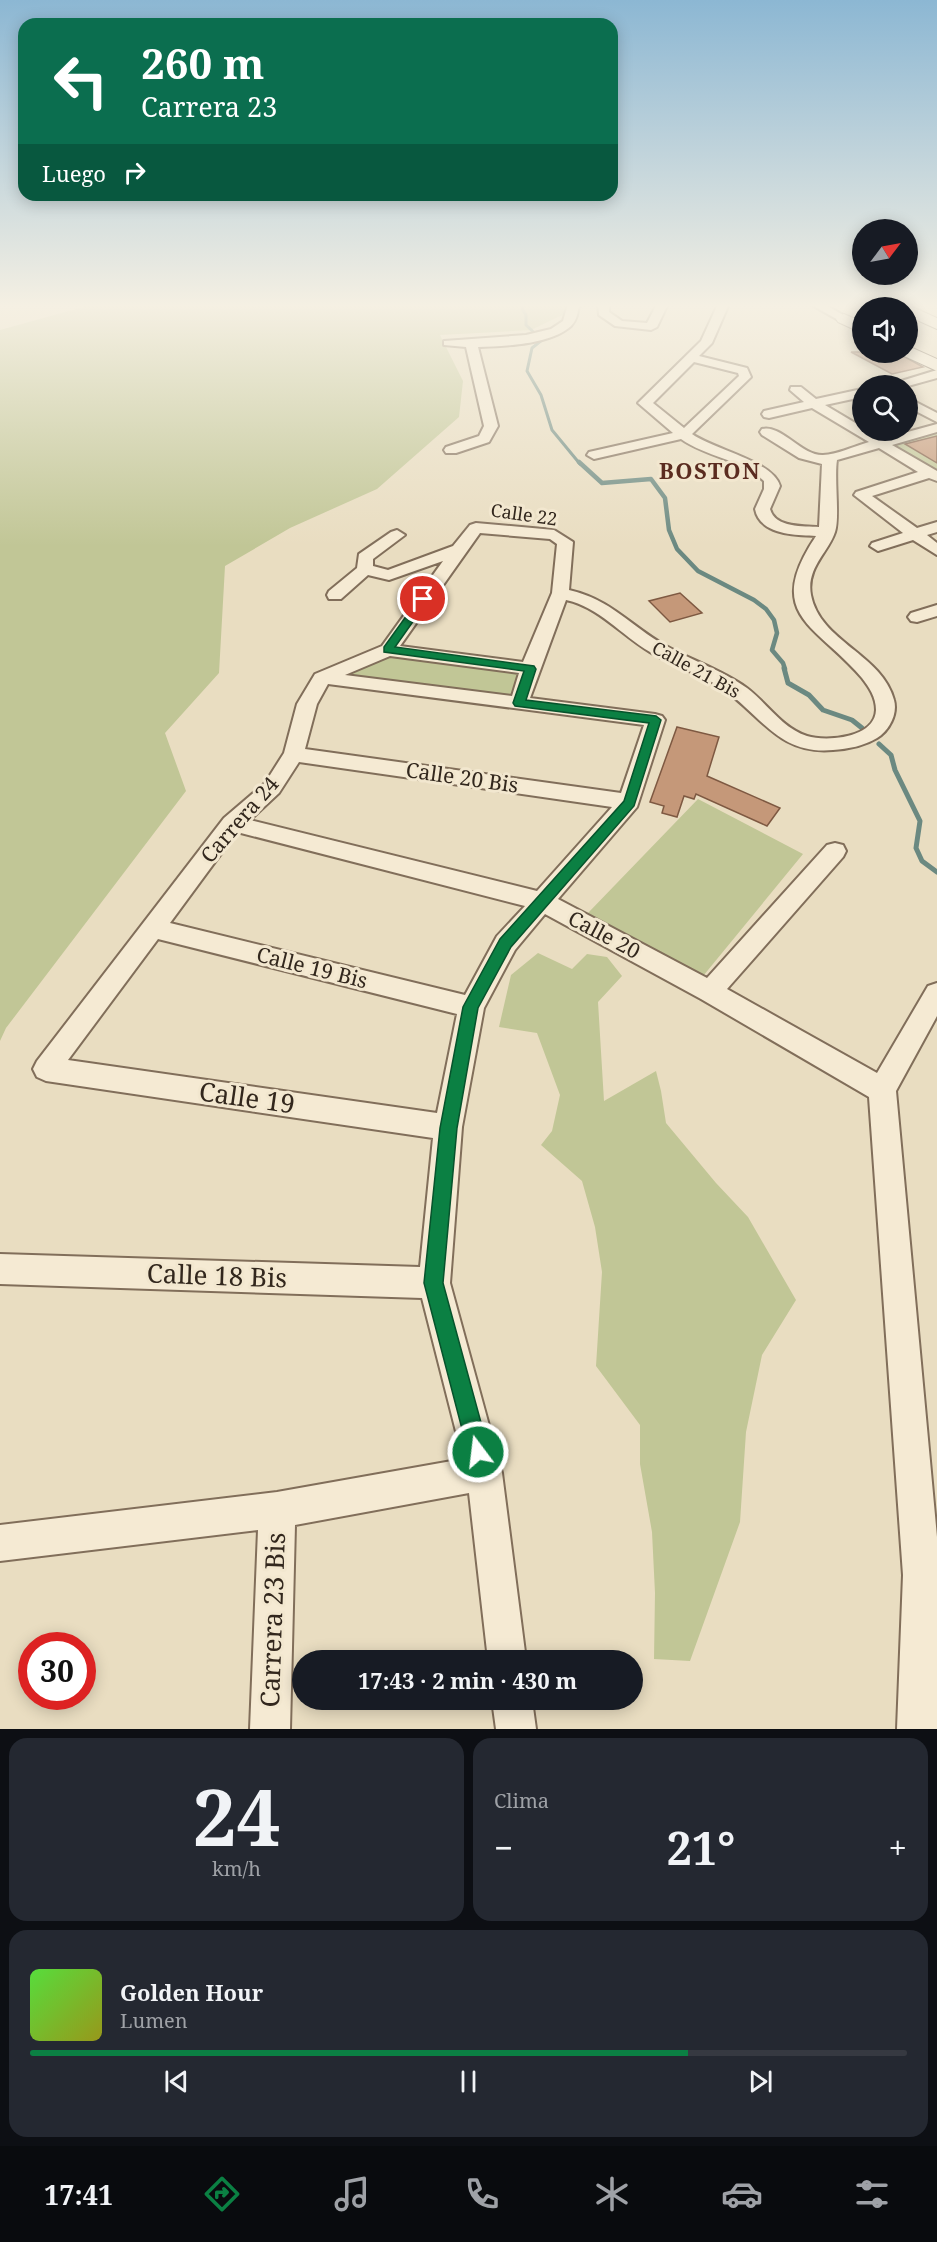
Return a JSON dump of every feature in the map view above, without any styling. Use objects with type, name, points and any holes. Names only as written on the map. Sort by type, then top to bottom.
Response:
[{"type":"street","points":[[451,450],[484,439],[491,426],[491,415],[480,385]]},
{"type":"street","points":[[664,385],[645,403],[703,447],[756,467],[767,475],[772,483],[772,492],[763,504],[762,513],[774,524],[785,528],[826,532],[831,458],[880,442],[937,428]]},
{"type":"street","points":[[594,455],[685,434],[737,385]]},
{"type":"street","points":[[796,390],[814,404],[934,475]]},
{"type":"street","points":[[769,414],[852,395]]},
{"type":"street","points":[[918,408],[937,418]]},
{"type":"street","points":[[767,432],[804,456],[829,462]]},
{"type":"street","points":[[934,475],[861,495],[937,550]]},
{"type":"street","points":[[878,546],[937,526]]},
{"type":"street","name":"Calle 22","points":[[459,549],[476,528],[555,535],[565,542],[560,593]]},
{"type":"street","name":"Calle 21 Bis","points":[[560,593],[593,603],[653,646],[730,685],[780,731],[814,743],[832,745],[853,741],[877,729],[886,711],[880,688],[875,680],[819,628],[804,603],[803,582],[813,553],[826,532]]},
{"type":"street","points":[[335,595],[364,569],[365,557],[397,535]]},
{"type":"street","points":[[364,569],[389,575],[459,549]]},
{"type":"street","points":[[388,650],[459,549]]},
{"type":"street","points":[[519,703],[560,593]]},
{"type":"street","points":[[917,617],[937,610]]},
{"type":"street","points":[[322,678],[388,650],[530,669]]},
{"type":"street","points":[[322,678],[656,720],[629,802],[506,943],[471,1007],[448,1128],[434,1283],[484,1473],[506,1650]]},
{"type":"street","name":"Carrera 24","points":[[46,1069],[232,823],[272,788],[294,754],[307,704],[322,678]]},
{"type":"street","name":"Calle 20 Bis","points":[[294,754],[629,802]]},
{"type":"street","name":"Calle 20","points":[[232,823],[542,901],[710,992],[882,1090]]},
{"type":"street","points":[[710,992],[835,851]]},
{"type":"street","name":"Calle 19 Bis","points":[[152,928],[471,1007]]},
{"type":"street","points":[[917,1729],[922,1575],[882,1090],[937,993]]},
{"type":"street","name":"Calle 19","points":[[46,1069],[448,1128]]},
{"type":"street","name":"Calle 18 Bis","points":[[0,1269],[434,1283]]},
{"type":"street","points":[[0,1543],[277,1510],[484,1473]]},
{"type":"street","name":"Carrera 23 Bis","points":[[270,1729],[277,1510]]},
{"type":"street","points":[[513,1710],[516,1729]]},
{"type":"green space","points":[[0,385],[463,385],[459,417],[377,489],[290,528],[225,566],[219,673],[165,733],[186,791],[6,1028],[0,1041]]},
{"type":"green space","points":[[937,428],[937,436],[906,445],[937,463],[937,477],[880,443],[918,441],[918,433]]},
{"type":"green space","points":[[388,650],[530,669],[519,703],[322,678]]},
{"type":"green space","points":[[698,799],[803,854],[699,981],[588,913]]},
{"type":"green space","points":[[538,953],[572,969],[587,954],[607,957],[622,976],[598,1002],[604,1101],[656,1071],[666,1123],[748,1217],[796,1300],[762,1355],[746,1432],[740,1522],[690,1661],[654,1659],[655,1593],[652,1532],[640,1464],[640,1425],[596,1366],[602,1272],[595,1227],[582,1181],[541,1145],[552,1131],[560,1095],[537,1033],[499,1027],[511,975]]},
{"type":"building","points":[[937,436],[937,463],[905,444]]},
{"type":"building","points":[[680,593],[702,613],[670,622],[649,601]]},
{"type":"building","points":[[677,727],[719,737],[707,776],[780,808],[767,826],[696,794],[694,799],[684,796],[677,817],[662,813],[664,806],[650,802]]},
{"type":"waterway","points":[[535,385],[541,395],[552,430],[580,464]]},
{"type":"waterway","points":[[579,462],[602,483],[651,479],[665,498],[669,530],[677,549],[698,571],[754,600],[766,609],[774,620],[777,633],[772,650],[785,669]]},
{"type":"waterway","points":[[784,668],[788,683],[809,695],[823,710],[852,720],[862,728]]},
{"type":"waterway","points":[[879,744],[891,755],[895,770],[920,821],[916,848],[922,861],[937,872]]},
{"type":"district","name":"BOSTON","points":[[710,471]]},
{"type":"route","points":[[423,599],[388,650],[530,669],[519,703],[656,720],[629,802],[506,943],[471,1007],[448,1128],[434,1283],[478,1452]]}]
